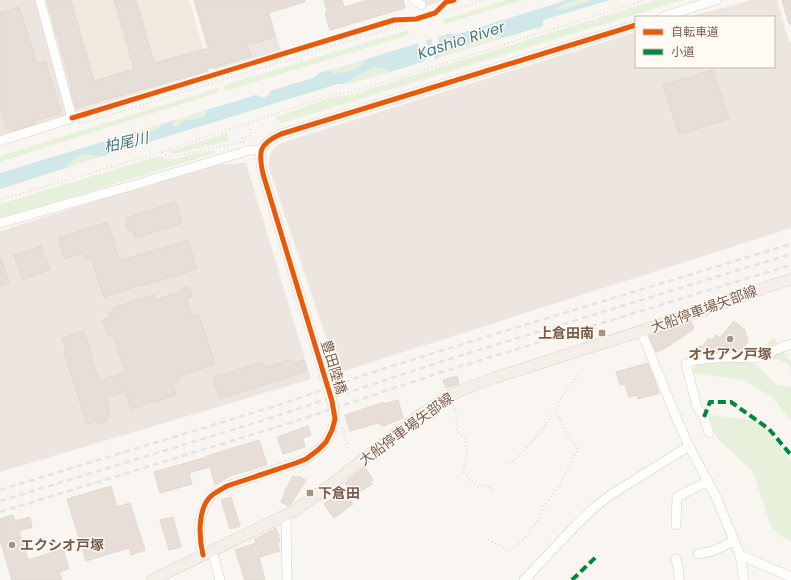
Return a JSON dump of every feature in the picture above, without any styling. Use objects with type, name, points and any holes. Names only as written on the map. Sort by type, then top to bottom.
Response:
[{"type":"main road","name":"大船停車場矢部線","points":[[152,580],[286,516],[328,487],[420,416],[449,396],[475,384],[641,331],[791,278]]},
{"type":"street","points":[[0,141],[76,117],[40,0]]},
{"type":"street","points":[[665,16],[716,0]]},
{"type":"street","points":[[0,223],[250,150],[262,150],[266,142],[281,134],[635,25]]},
{"type":"street","name":"豊田陸橋","points":[[207,553],[200,545],[200,519],[204,506],[210,497],[227,486],[306,459],[326,442],[332,430],[335,419],[332,402],[263,174],[260,160],[262,150]]},
{"type":"street","points":[[641,331],[679,424],[716,497],[734,540],[740,555],[744,580]]},
{"type":"street","points":[[709,432],[704,418],[697,407],[686,364],[695,360],[716,358],[755,358],[791,344]]},
{"type":"street","points":[[524,580],[596,506],[612,494],[689,446]]},
{"type":"street","points":[[676,525],[677,497],[708,481]]},
{"type":"street","points":[[286,516],[287,580]]},
{"type":"street","points":[[698,554],[713,551],[734,540]]},
{"type":"street","points":[[207,553],[220,580]]},
{"type":"street","points":[[740,555],[791,577]]},
{"type":"street","points":[[676,559],[679,580]]},
{"type":"path","points":[[81,124],[484,0]]},
{"type":"path","points":[[0,200],[161,152],[338,93],[347,93],[404,76],[645,0]]},
{"type":"path","points":[[402,20],[425,17],[436,13],[441,8]]},
{"type":"path","points":[[243,142],[242,138],[252,135],[247,123]]},
{"type":"path","points":[[243,142],[246,145]]},
{"type":"path","points":[[161,152],[168,156],[175,156],[243,142]]},
{"type":"path","points":[[509,464],[524,451],[541,431],[578,374]]},
{"type":"path","points":[[449,396],[456,413],[457,430],[466,440],[467,453],[463,472],[478,487],[482,485],[495,489]]},
{"type":"path","points":[[488,540],[510,550],[525,538],[538,520],[544,506],[559,486],[570,465],[578,449],[564,431],[556,410]]},
{"type":"path","points":[[341,425],[348,445],[346,450]]},
{"type":"shaded area","points":[[0,0],[37,0],[71,115],[0,136]]},
{"type":"shaded area","points":[[42,0],[189,0],[210,72],[74,113]]},
{"type":"shaded area","points":[[193,0],[266,0],[281,51],[213,70]]},
{"type":"shaded area","points":[[418,0],[446,0],[424,7]]},
{"type":"shaded area","points":[[752,0],[777,0],[789,42],[791,42],[791,228],[338,373],[269,168],[269,159],[272,151],[278,145],[287,141],[635,32],[635,68],[775,68],[775,16],[693,16]]},
{"type":"shaded area","points":[[246,163],[311,379],[0,472],[0,231],[211,165]]},
{"type":"green space","points":[[507,0],[523,0],[444,24],[443,20]]},
{"type":"green space","points":[[577,0],[591,0],[573,7],[554,10],[562,5]]},
{"type":"green space","points":[[656,0],[683,0],[281,123],[276,117],[333,97],[347,96]]},
{"type":"green space","points":[[408,30],[409,35],[225,91],[224,85]]},
{"type":"green space","points":[[493,34],[503,38],[438,58],[440,52],[450,46],[458,44],[466,45],[478,37]]},
{"type":"green space","points":[[364,60],[363,64],[354,70],[333,74],[330,70]]},
{"type":"green space","points":[[374,68],[384,68],[390,72],[345,84],[363,72]]},
{"type":"green space","points":[[218,88],[219,92],[0,162],[0,156]]},
{"type":"green space","points":[[206,110],[206,114],[201,118],[184,121],[179,126],[172,126],[172,123],[179,119]]},
{"type":"green space","points":[[161,124],[155,130],[149,132],[141,134],[138,131]]},
{"type":"green space","points":[[227,133],[230,141],[173,154],[168,152]]},
{"type":"green space","points":[[215,150],[215,153],[0,219],[0,204],[159,156],[174,159]]},
{"type":"green space","points":[[91,154],[100,157],[66,168],[77,158],[83,155]]},
{"type":"green space","points":[[773,337],[791,362],[791,371],[788,363],[758,354]]},
{"type":"green space","points":[[731,359],[755,363],[777,385],[791,387],[791,421],[773,398],[744,380],[692,373],[698,362]]},
{"type":"green space","points":[[709,415],[760,421],[791,460],[791,542],[772,529],[753,472],[716,437]]},
{"type":"water","points":[[567,0],[577,0],[562,5],[555,10],[567,9],[591,0],[610,0],[543,20],[543,26],[503,38],[493,34],[478,37],[466,45],[458,44],[450,46],[440,52],[438,58],[435,60],[434,55],[422,62],[390,72],[384,68],[374,68],[363,72],[345,84],[338,84],[100,157],[89,154],[81,155],[73,160],[66,168],[0,189],[0,173],[138,131],[141,134],[149,132],[159,128],[161,124],[179,119],[172,123],[172,125],[175,127],[179,126],[184,121],[202,118],[206,114],[206,110],[256,95],[264,98],[270,94],[270,91],[313,78],[319,73],[330,70],[333,74],[354,70],[363,64],[364,60],[418,43],[421,50],[428,47],[426,40],[431,39],[433,46],[439,44],[438,37],[447,34],[458,34]]},
{"type":"building","points":[[47,0],[71,0],[94,81],[134,69],[114,0],[136,0],[154,63],[209,48],[195,0],[305,0],[305,2],[268,13],[275,37],[247,45],[251,56],[207,69],[207,71],[76,108],[70,88],[72,87]]},
{"type":"building","points":[[324,0],[342,0],[344,7],[369,0],[403,0],[405,8],[330,30],[325,13],[327,12]]},
{"type":"building","points":[[782,0],[791,0],[791,24],[789,24]]},
{"type":"building","points":[[19,7],[37,64],[46,62],[61,113],[34,121],[35,124],[12,131],[12,128],[7,129],[0,106],[0,13]]},
{"type":"building","points":[[713,70],[729,119],[679,134],[663,85]]},
{"type":"building","points":[[176,202],[182,223],[135,238],[132,230],[128,231],[126,218]]},
{"type":"building","points":[[108,222],[119,261],[188,240],[197,269],[104,297],[91,258],[86,260],[83,253],[65,259],[58,238]]},
{"type":"building","points":[[41,246],[50,270],[22,280],[14,255]]},
{"type":"building","points":[[0,259],[9,283],[0,286]]},
{"type":"building","points":[[189,286],[192,296],[186,298],[192,315],[198,313],[215,364],[178,376],[179,381],[173,384],[176,395],[131,409],[126,391],[106,397],[110,416],[105,418],[107,421],[98,424],[97,421],[87,424],[64,352],[66,351],[62,338],[84,331],[99,381],[125,372],[113,334],[107,336],[103,320],[110,318],[109,313],[114,312],[113,308],[154,295],[155,300],[183,291],[182,288]]},
{"type":"building","points":[[691,321],[694,329],[664,349],[656,352],[649,336]]},
{"type":"building","name":"オセアン戸塚","points":[[734,321],[745,330],[748,342],[740,351],[696,354],[694,352],[700,345],[702,347],[709,338],[712,340],[716,335],[720,338]]},
{"type":"building","points":[[292,359],[294,363],[304,360],[307,371],[219,399],[213,377],[262,362],[264,368]]},
{"type":"building","points":[[648,363],[659,393],[638,399],[637,395],[629,397],[625,384],[620,385],[616,372]]},
{"type":"building","points":[[457,376],[459,384],[446,388],[443,380]]},
{"type":"building","points":[[398,400],[403,418],[383,426],[378,423],[350,431],[345,415],[384,402],[384,404]]},
{"type":"building","points":[[308,426],[311,435],[303,438],[305,447],[283,454],[277,437]]},
{"type":"building","points":[[259,440],[267,465],[230,476],[215,485],[210,467],[189,473],[192,484],[160,493],[154,472]]},
{"type":"building","points":[[365,467],[373,480],[370,482],[372,484],[349,499],[353,504],[334,518],[324,504],[347,487],[345,483]]},
{"type":"building","points":[[293,476],[297,478],[298,476],[306,480],[291,504],[288,506],[281,502]]},
{"type":"building","points":[[111,486],[117,507],[130,503],[145,550],[131,555],[129,548],[86,561],[67,499]]},
{"type":"building","points":[[231,497],[240,526],[230,529],[221,500]]},
{"type":"building","name":"エクシオ戸塚","points":[[13,515],[15,521],[30,517],[32,527],[19,531],[28,560],[63,549],[69,569],[59,572],[62,580],[12,580],[0,540],[0,519]]},
{"type":"building","points":[[173,517],[181,547],[169,550],[160,520]]},
{"type":"building","points":[[276,528],[280,542],[277,543],[280,551],[259,557],[265,580],[245,580],[235,550],[256,543],[255,539]]},
{"type":"railway","points":[[0,490],[285,403],[370,373],[495,334],[791,244]]},
{"type":"railway","points":[[0,501],[258,422],[443,361],[791,254]]},
{"type":"railway","points":[[0,512],[293,422],[439,373],[791,265]]},
{"type":"marked path","points":[[704,417],[710,402],[731,402],[769,429],[791,455]]},
{"type":"marked path","points":[[572,580],[598,555]]},
{"type":"cycle path","points":[[72,118],[394,20],[416,19],[435,13],[446,2],[454,0]]},
{"type":"cycle path","points":[[203,555],[200,532],[201,516],[203,508],[211,496],[227,486],[306,459],[326,442],[332,430],[335,419],[332,401],[263,174],[261,154],[264,145],[281,134],[635,25]]},
{"type":"place","name":"上倉田南","points":[[602,333]]},
{"type":"place","name":"オセアン戸塚","points":[[730,339]]},
{"type":"place","name":"下倉田","points":[[310,493]]},
{"type":"place","name":"エクシオ戸塚","points":[[12,545]]},
{"type":"water label","name":"Kashio River","points":[[461,40]]},
{"type":"water label","name":"柏尾川","points":[[126,142]]}]
